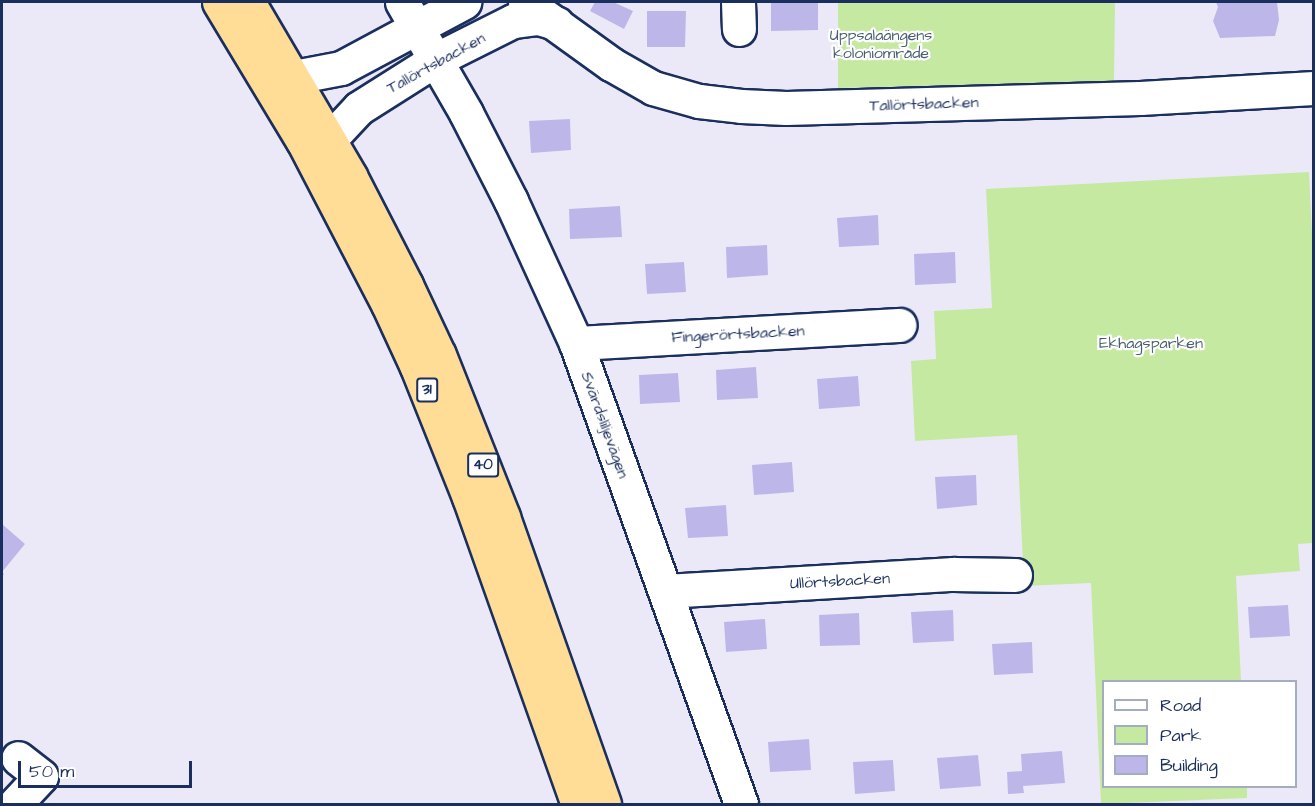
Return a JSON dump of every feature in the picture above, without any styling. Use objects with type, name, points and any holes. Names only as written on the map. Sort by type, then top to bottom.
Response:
[{"type":"highway","name":"31","points":[[219,2],[303,141],[369,265],[412,357],[470,497],[578,804]]},
{"type":"highway","points":[[248,2],[330,139]]},
{"type":"highway","name":"40","points":[[330,139],[406,285],[472,435],[604,804]]},
{"type":"street","points":[[294,77],[341,68],[410,15],[464,2]]},
{"type":"street","name":"Tallörtsbacken","points":[[525,2],[611,64],[653,88],[699,101],[741,106],[786,108],[1128,99],[1314,88]]},
{"type":"street","name":"Svärdsliljevägen","points":[[410,15],[466,113],[506,191],[576,343],[741,804]]},
{"type":"street","name":"Tallörtsbacken","points":[[330,139],[359,108],[435,60],[513,21],[538,18],[556,23]]},
{"type":"street","name":"Fingerörtsbacken","points":[[576,343],[900,325]]},
{"type":"street","name":"Ullörtsbacken","points":[[665,591],[953,574],[1015,575]]},
{"type":"street","points":[[15,804],[41,776],[18,758]]},
{"type":"green space","name":"Uppsalaängens koloniområde","points":[[838,2],[1115,2],[1114,81],[838,88]]},
{"type":"green space","name":"Ekhagsparken","points":[[1309,172],[1314,277],[1313,543],[1298,544],[1300,571],[1236,576],[1241,680],[1102,680],[1102,788],[1247,788],[1247,798],[1101,804],[1091,583],[1024,586],[1017,435],[915,441],[911,361],[936,359],[934,311],[992,308],[986,189]]},
{"type":"building","points":[[595,2],[613,2],[633,11],[624,29],[590,11]]},
{"type":"building","points":[[771,2],[818,2],[818,30],[771,31]]},
{"type":"building","points":[[1216,2],[1277,2],[1279,20],[1275,36],[1220,38],[1213,21],[1218,7]]},
{"type":"building","points":[[647,11],[686,11],[685,47],[647,47]]},
{"type":"building","points":[[570,119],[571,150],[531,153],[529,121]]},
{"type":"building","points":[[620,206],[622,237],[570,239],[569,209]]},
{"type":"building","points":[[878,215],[879,245],[839,247],[837,218]]},
{"type":"building","points":[[767,245],[768,275],[727,278],[726,247]]},
{"type":"building","points":[[955,252],[956,283],[915,285],[914,254]]},
{"type":"building","points":[[684,262],[686,292],[647,294],[645,264]]},
{"type":"building","points":[[756,367],[758,398],[717,400],[716,370]]},
{"type":"building","points":[[678,373],[680,402],[640,404],[639,375]]},
{"type":"building","points":[[858,376],[860,406],[819,409],[817,379]]},
{"type":"building","points":[[792,462],[794,492],[754,495],[752,465]]},
{"type":"building","points":[[976,475],[977,505],[937,509],[935,477]]},
{"type":"building","points":[[726,505],[728,536],[688,538],[685,508]]},
{"type":"building","points":[[2,524],[25,544],[2,572]]},
{"type":"building","points":[[1288,605],[1290,636],[1250,638],[1248,607]]},
{"type":"building","points":[[953,610],[954,641],[913,643],[911,612]]},
{"type":"building","points":[[859,613],[860,645],[820,646],[819,615]]},
{"type":"building","points":[[765,619],[767,649],[726,652],[724,622]]},
{"type":"building","points":[[1032,642],[1033,673],[994,675],[992,644]]},
{"type":"building","points":[[809,739],[811,770],[770,772],[768,742]]},
{"type":"building","points":[[1062,751],[1065,783],[1023,786],[1024,793],[1008,794],[1007,772],[1022,771],[1021,754]]},
{"type":"building","points":[[978,755],[981,786],[940,789],[937,758]]},
{"type":"building","points":[[893,760],[895,791],[855,794],[853,762]]}]
